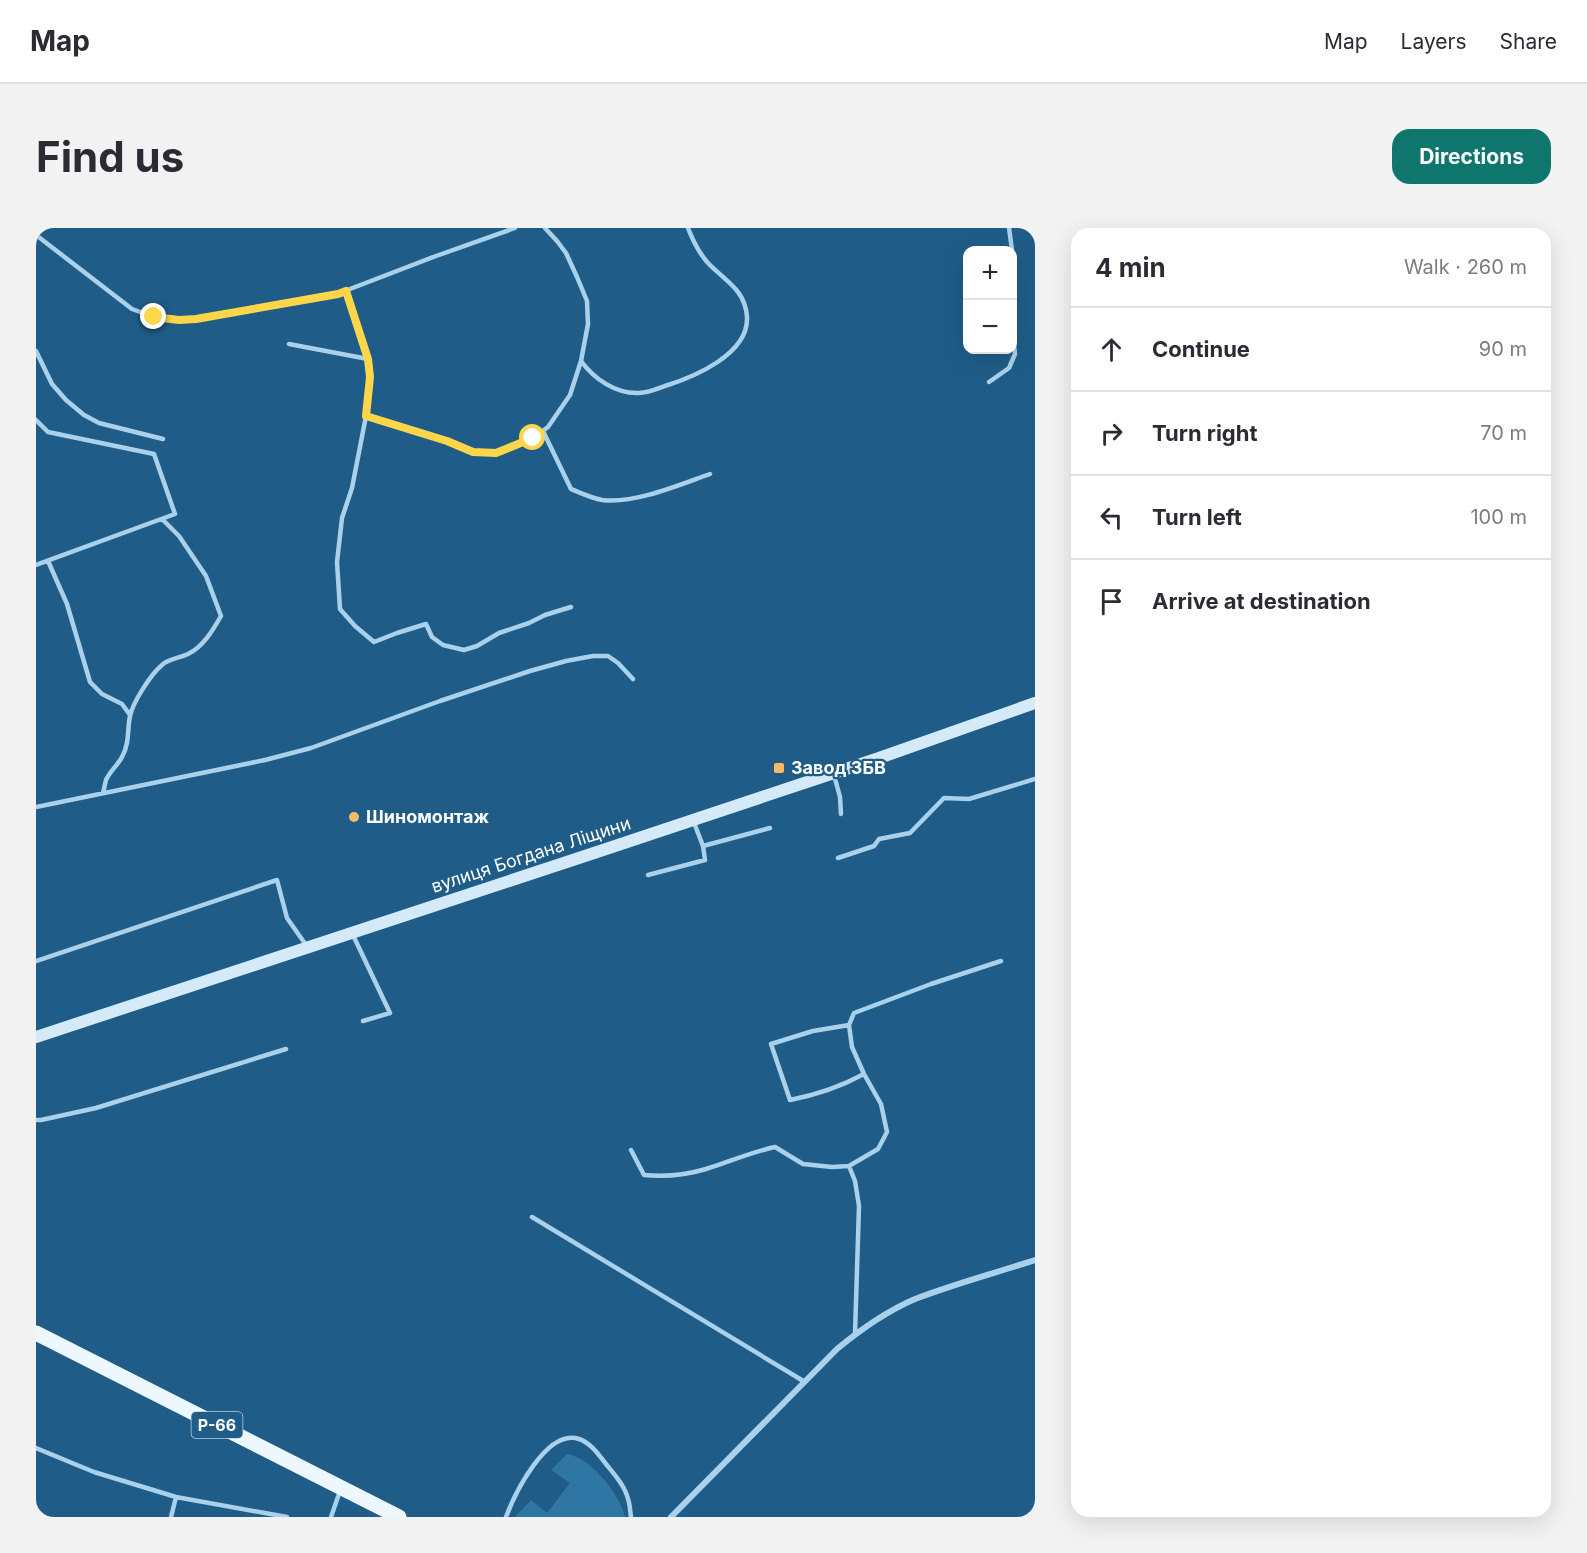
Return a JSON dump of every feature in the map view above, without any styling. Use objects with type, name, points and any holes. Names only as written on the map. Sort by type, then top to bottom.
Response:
[{"type":"main road","name":"вулиця Богдана Ліщини","points":[[36,1037],[834,773],[1035,703]]},
{"type":"main road","name":"Р-66","points":[[36,1333],[399,1517]]},
{"type":"street","points":[[671,1517],[837,1349],[855,1334],[914,1300],[1035,1260]]},
{"type":"lane","points":[[36,235],[132,309],[154,317],[179,320],[338,294],[515,228]]},
{"type":"lane","points":[[366,416],[447,441],[473,452],[496,453],[533,438],[548,427],[570,395],[581,361],[588,324],[587,301],[566,253],[545,228]]},
{"type":"lane","points":[[581,361],[601,383],[638,393],[684,380],[719,362],[738,345],[748,319],[745,305],[735,286],[708,264],[688,228]]},
{"type":"lane","points":[[1009,228],[1011,246]]},
{"type":"lane","points":[[346,291],[368,359],[370,377],[366,416],[352,488],[342,518],[337,562],[340,609],[374,642],[426,624],[432,638],[443,645],[464,650],[477,646],[498,633],[571,607]]},
{"type":"lane","points":[[289,344],[368,359]]},
{"type":"lane","points":[[36,351],[52,384],[84,415],[99,423],[163,439]]},
{"type":"lane","points":[[989,382],[1010,368],[1015,354]]},
{"type":"lane","points":[[36,420],[48,432],[154,454],[175,514],[36,565]]},
{"type":"lane","points":[[543,430],[571,489],[602,500],[637,497],[710,474]]},
{"type":"lane","points":[[103,793],[107,779],[122,757],[126,746],[134,703],[149,679],[163,663],[197,648],[213,630],[221,616],[206,576],[179,536],[162,519]]},
{"type":"lane","points":[[48,561],[67,604],[90,682],[102,694],[122,704],[130,715]]},
{"type":"lane","points":[[36,807],[265,760],[311,748],[440,701],[566,661],[608,656],[633,679]]},
{"type":"lane","points":[[834,773],[840,797],[841,814]]},
{"type":"lane","points":[[838,858],[874,846],[879,839],[910,833],[944,798],[969,799],[1035,779]]},
{"type":"lane","points":[[648,875],[705,860],[703,846],[693,820]]},
{"type":"lane","points":[[703,846],[770,828]]},
{"type":"lane","points":[[36,961],[277,880],[287,918],[307,948]]},
{"type":"lane","points":[[351,933],[390,1013],[363,1021]]},
{"type":"lane","points":[[631,1150],[644,1175],[659,1177],[704,1170],[775,1147],[802,1164],[849,1166],[878,1149],[887,1132],[880,1104],[852,1047],[849,1025],[854,1013],[1001,960]]},
{"type":"lane","points":[[849,1025],[813,1030],[771,1044],[790,1100],[844,1085],[864,1074]]},
{"type":"lane","points":[[36,1120],[96,1108],[286,1049]]},
{"type":"lane","points":[[849,1166],[855,1181],[859,1206],[855,1334]]},
{"type":"lane","points":[[532,1217],[805,1382]]},
{"type":"lane","points":[[506,1517],[510,1505],[527,1476],[543,1454],[554,1444],[577,1438],[589,1444],[617,1478],[628,1498],[631,1517]]},
{"type":"lane","points":[[36,1448],[94,1472],[176,1497],[286,1517]]},
{"type":"lane","points":[[331,1517],[341,1488]]},
{"type":"lane","points":[[171,1517],[176,1497]]},
{"type":"shaded area","points":[[567,1454],[585,1462],[603,1478],[617,1498],[625,1517],[515,1517],[531,1500],[547,1513],[570,1483],[551,1470]]},
{"type":"place","name":"Завод ЗБВ","points":[[779,768]]},
{"type":"place","name":"Шиномонтаж","points":[[354,817]]},
{"type":"route","points":[[154,317],[179,320],[196,319],[346,291],[368,359],[370,377],[366,416],[447,441],[473,452],[496,453],[533,438]]}]
